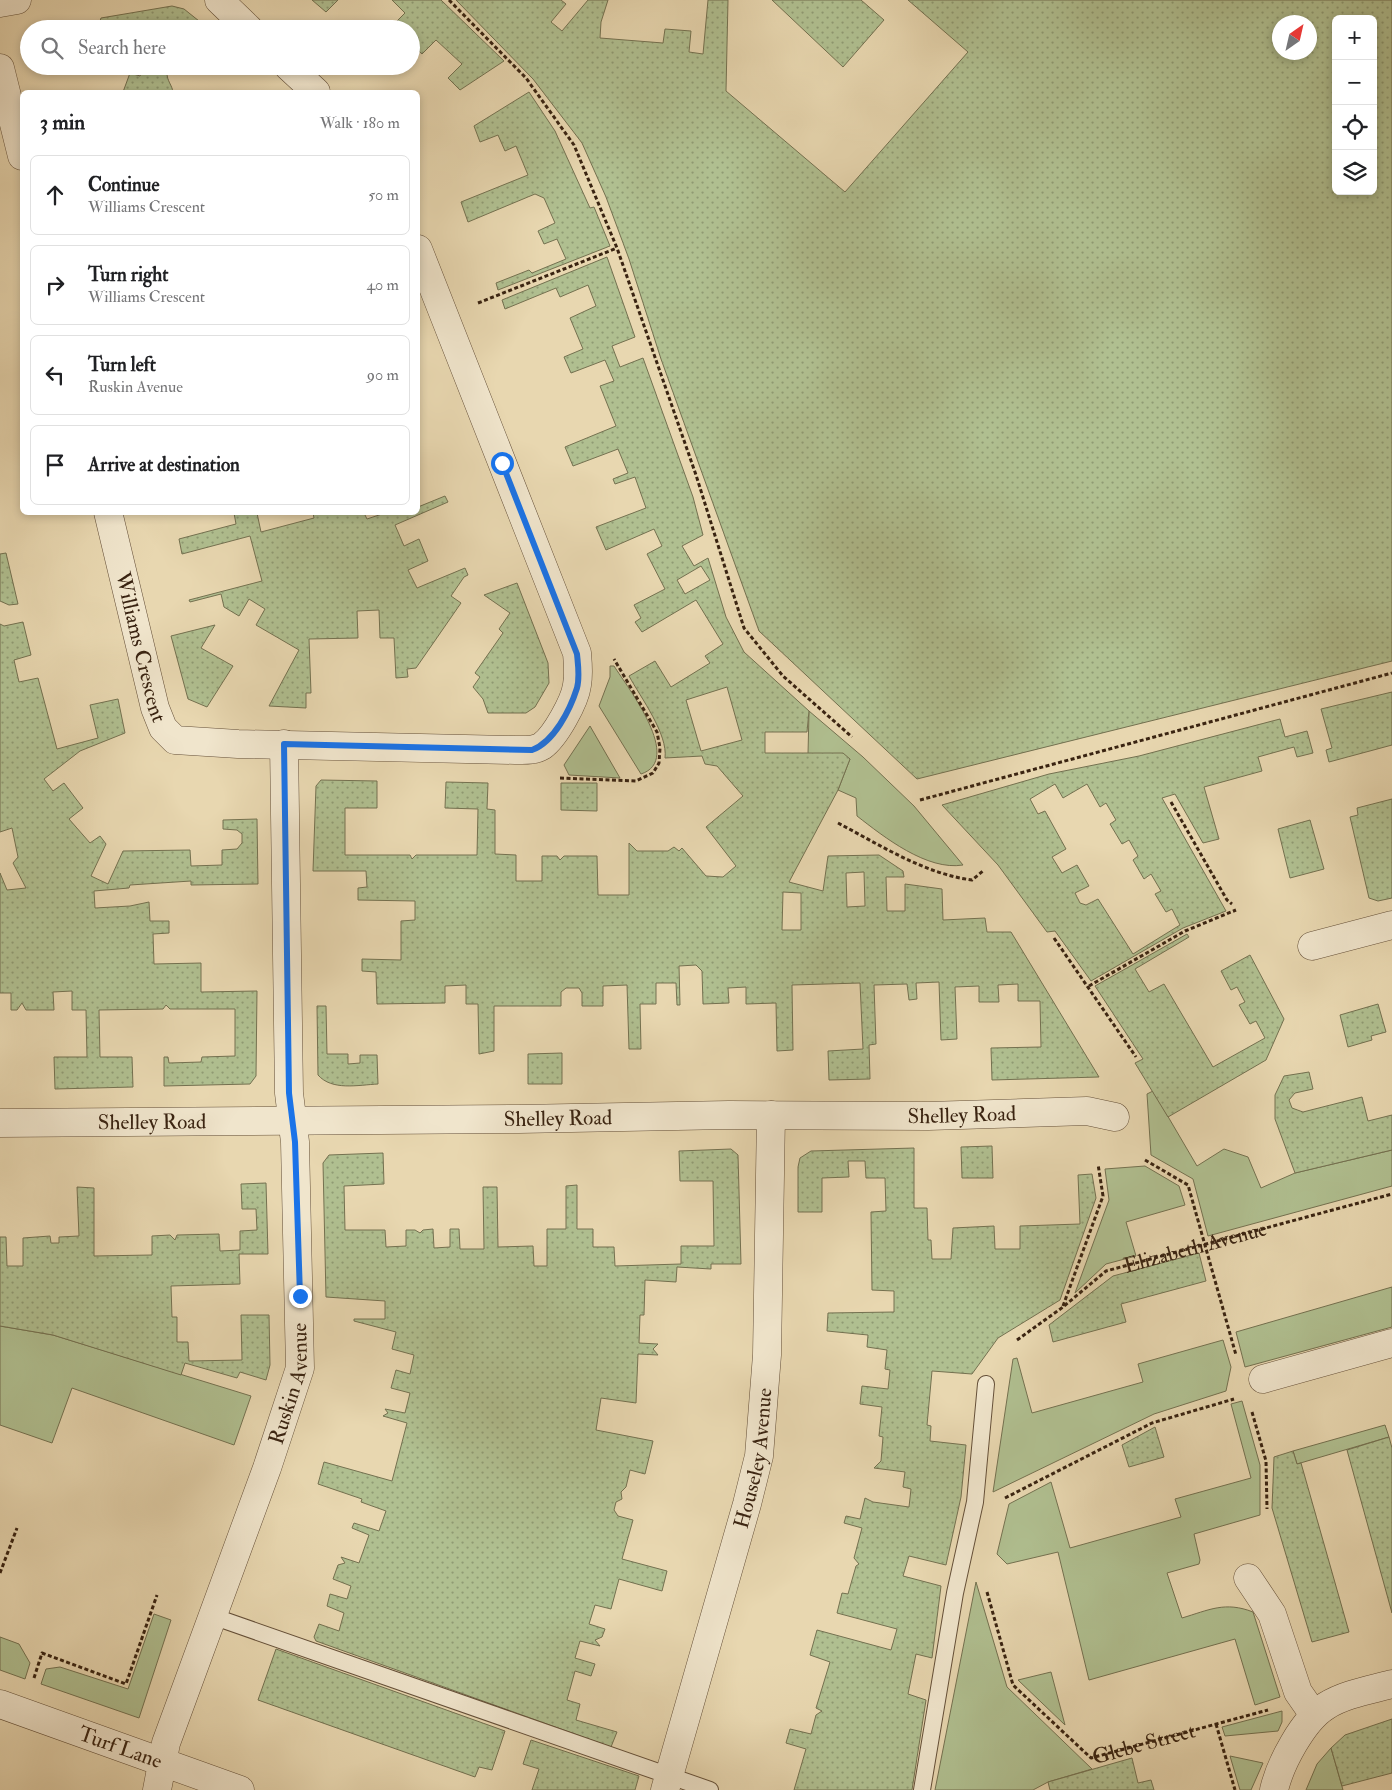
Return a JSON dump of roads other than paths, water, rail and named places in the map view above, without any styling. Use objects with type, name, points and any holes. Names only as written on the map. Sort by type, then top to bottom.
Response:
[{"type":"street","points":[[0,3],[17,0]]},
{"type":"street","points":[[219,0],[240,20]]},
{"type":"street","points":[[0,68],[20,148]]},
{"type":"street","points":[[298,75],[314,90]]},
{"type":"street","name":"Williams Crescent","points":[[109,515],[155,708],[168,736],[175,740],[532,750],[541,747],[564,716],[577,688],[579,669],[577,654],[420,254]]},
{"type":"street","name":"Ruskin Avenue","points":[[157,1790],[166,1743],[267,1468],[300,1368],[295,1142],[289,1093],[284,744]]},
{"type":"street","points":[[1312,946],[1392,925]]},
{"type":"street","name":"Shelley Road","points":[[0,1123],[771,1115],[928,1116],[1087,1111],[1115,1117]]},
{"type":"street","name":"Houseley Avenue","points":[[667,1783],[759,1456],[770,1298],[771,1115]]},
{"type":"street","points":[[1264,1379],[1392,1343]]},
{"type":"street","points":[[1248,1578],[1272,1614],[1298,1692],[1314,1715]]},
{"type":"street","points":[[1274,1790],[1277,1777],[1314,1715],[1334,1702],[1392,1684]]},
{"type":"street","name":"Turf Lane","points":[[0,1704],[240,1790]]},
{"type":"lane","points":[[922,1790],[955,1593],[975,1502],[986,1384]]},
{"type":"lane","points":[[212,1616],[667,1783],[710,1790]]}]
